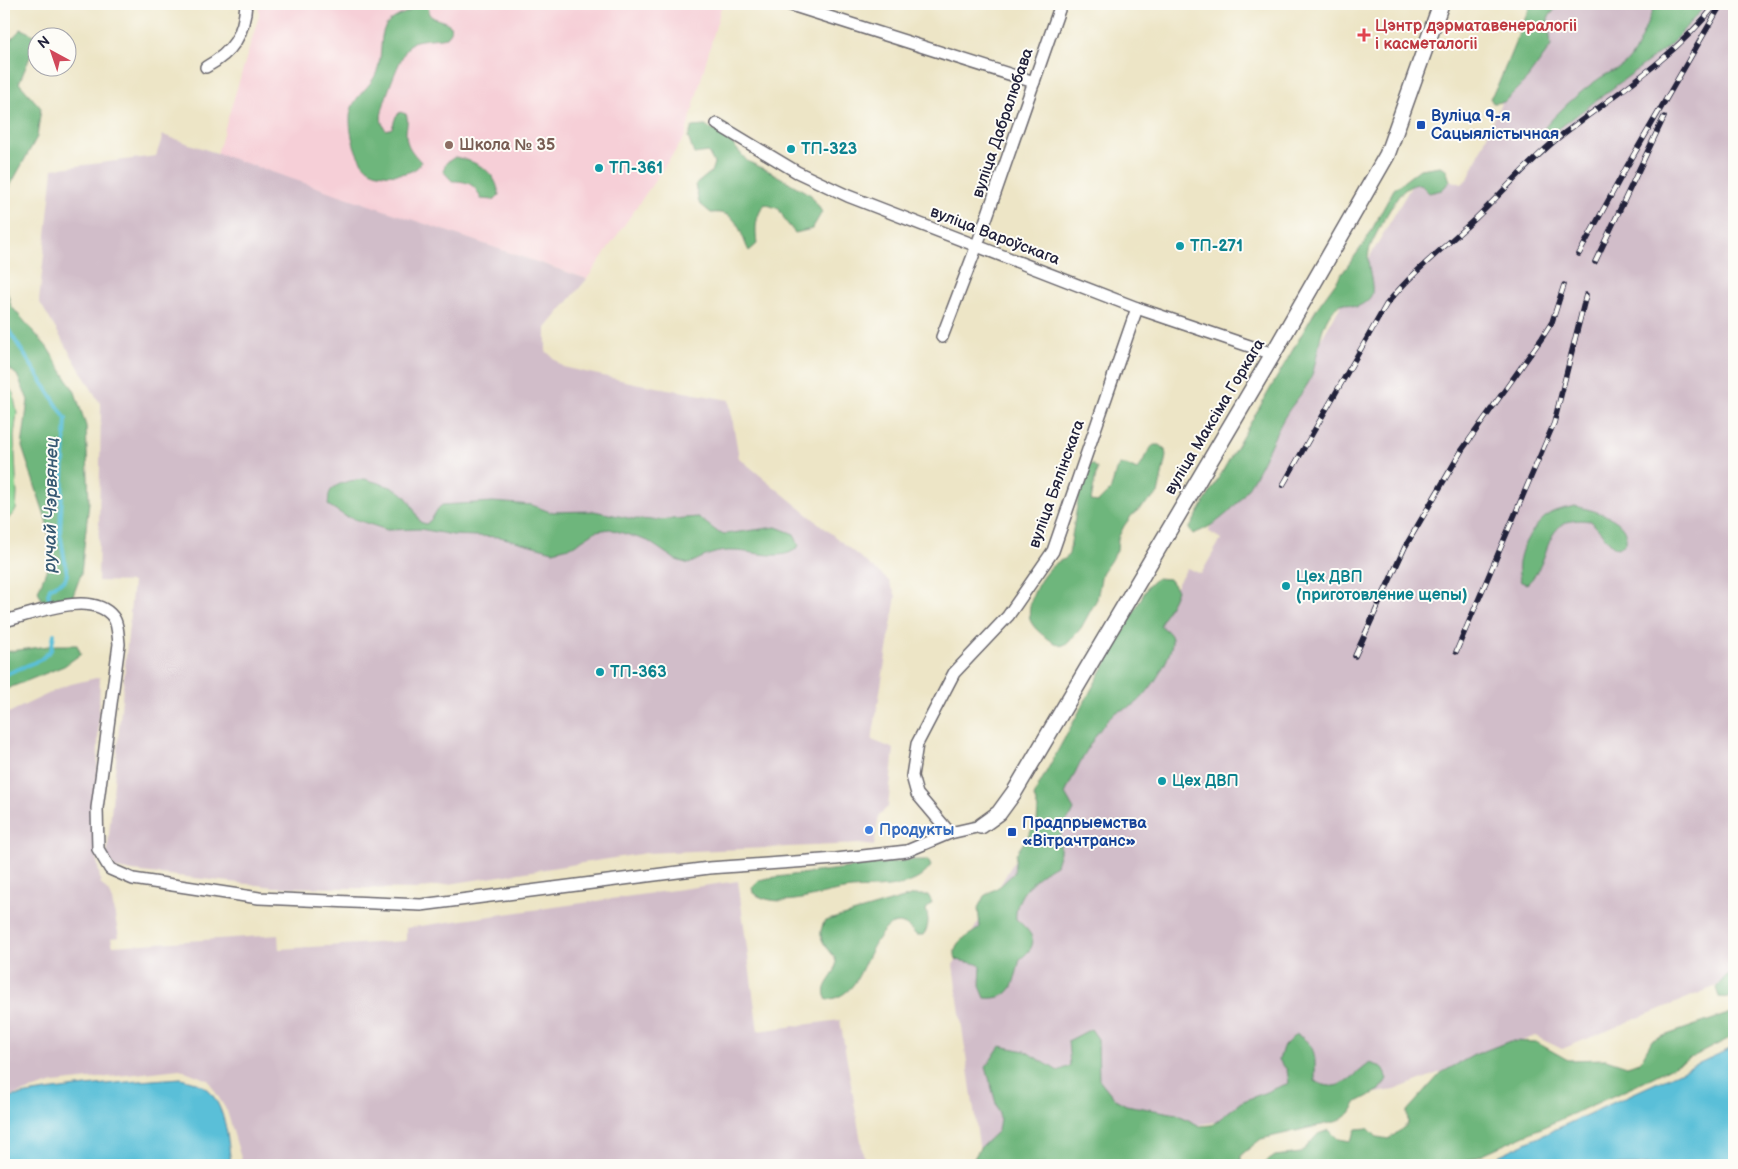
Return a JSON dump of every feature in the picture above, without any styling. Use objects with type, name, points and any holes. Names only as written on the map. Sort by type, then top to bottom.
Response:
[{"type":"main road","name":"вуліца Максіма Горкага","points":[[981,826],[1000,813],[1015,791],[1273,354],[1387,155],[1441,4]]},
{"type":"street","points":[[206,66],[219,59],[235,45],[245,16],[246,4]]},
{"type":"street","points":[[788,4],[1034,82]]},
{"type":"street","name":"вуліца Дабралюбава","points":[[942,338],[976,248],[1061,4]]},
{"type":"street","name":"вуліца Вароўскага","points":[[717,124],[805,176],[848,196],[976,248],[1137,308],[1273,354]]},
{"type":"street","name":"вуліца Бялінскага","points":[[950,833],[917,794],[912,776],[917,744],[954,673],[1008,616],[1053,551],[1137,308]]},
{"type":"street","points":[[4,621],[78,603],[100,606],[114,618],[119,644],[98,808],[98,849],[110,869],[133,879],[259,898],[421,905],[504,896],[709,868],[836,859],[907,851],[950,833],[981,826]]},
{"type":"shaded area","name":"Школа № 35","points":[[259,4],[722,4],[685,137],[587,279],[217,154],[259,16]]},
{"type":"shaded area","points":[[1544,4],[1734,4],[1734,979],[1562,1049],[1535,1036],[1394,1090],[1113,1140],[981,1159],[953,965],[1187,568],[1201,574],[1221,539],[1208,531],[1412,185],[1426,173],[1462,184],[1469,177]]},
{"type":"shaded area","points":[[163,135],[587,279],[546,328],[546,351],[563,367],[634,383],[729,400],[739,458],[889,581],[896,596],[872,740],[894,749],[888,807],[879,815],[874,846],[859,844],[646,853],[417,889],[275,887],[115,869],[107,856],[133,582],[98,581],[101,405],[39,301],[53,169],[156,156]]},
{"type":"shaded area","points":[[100,677],[95,849],[101,884],[111,895],[119,937],[111,938],[113,946],[278,935],[279,949],[406,941],[406,928],[738,881],[758,1031],[840,1020],[865,1165],[243,1165],[227,1111],[208,1080],[180,1069],[54,1083],[4,1098],[4,715],[67,685]]},
{"type":"green space","points":[[414,4],[428,4],[429,14],[450,25],[451,32],[447,37],[416,41],[409,46],[394,74],[382,112],[382,122],[386,130],[392,128],[396,116],[400,112],[406,114],[407,142],[421,162],[418,167],[407,173],[378,173],[367,168],[358,156],[351,134],[351,112],[353,105],[371,82],[378,68],[385,27],[390,21],[410,11]]},
{"type":"green space","points":[[1531,4],[1559,4],[1548,18],[1551,46],[1527,79],[1504,102],[1493,103],[1490,98],[1498,85]]},
{"type":"green space","points":[[1656,4],[1707,4],[1670,45],[1549,136],[1536,139],[1557,114],[1583,90],[1600,78],[1618,69],[1631,58]]},
{"type":"green space","points":[[21,29],[28,32],[28,62],[19,83],[41,108],[37,137],[4,197],[4,60],[10,40]]},
{"type":"green space","points":[[705,126],[725,135],[747,161],[811,195],[822,212],[812,229],[795,233],[779,209],[765,204],[759,213],[756,223],[757,244],[749,251],[733,219],[720,213],[711,213],[699,203],[695,185],[711,172],[714,163],[708,152],[694,154],[688,137],[692,127]]},
{"type":"green space","points":[[455,157],[478,165],[490,173],[497,186],[499,195],[494,200],[481,199],[470,184],[452,181],[443,171],[446,163]]},
{"type":"green space","points":[[1440,166],[1446,169],[1450,181],[1442,190],[1429,193],[1420,184],[1411,186],[1400,194],[1387,215],[1374,239],[1368,256],[1372,287],[1371,296],[1365,303],[1356,307],[1344,303],[1335,308],[1329,316],[1324,326],[1310,380],[1284,418],[1258,470],[1239,501],[1211,525],[1193,534],[1189,529],[1317,308],[1365,242],[1394,189],[1420,169]]},
{"type":"green space","points":[[4,280],[11,306],[47,347],[75,392],[86,426],[89,502],[81,574],[70,604],[44,605],[38,591],[52,556],[46,519],[22,447],[28,400],[17,375],[4,365]]},
{"type":"green space","points":[[4,381],[13,393],[17,413],[14,436],[17,494],[16,510],[4,524]]},
{"type":"green space","points":[[1154,445],[1160,445],[1165,449],[1166,456],[1158,494],[1132,515],[1124,526],[1118,538],[1117,551],[1102,573],[1097,599],[1081,628],[1068,643],[1061,646],[1037,630],[1031,622],[1029,614],[1030,605],[1033,595],[1044,576],[1069,554],[1082,476],[1087,465],[1093,464],[1097,469],[1091,501],[1098,502],[1111,489],[1116,470],[1120,465],[1126,465],[1137,470]]},
{"type":"green space","points":[[365,479],[386,485],[400,492],[410,502],[420,522],[426,524],[442,505],[493,502],[532,505],[550,512],[594,511],[633,519],[659,520],[698,517],[719,533],[725,534],[776,527],[794,534],[799,546],[793,551],[777,555],[722,551],[705,556],[689,564],[676,560],[648,541],[610,529],[596,531],[573,546],[553,551],[500,537],[453,535],[420,529],[387,530],[345,516],[328,505],[329,493],[336,486],[346,482]]},
{"type":"green space","points":[[1575,506],[1598,512],[1614,519],[1624,530],[1625,543],[1617,548],[1612,545],[1591,521],[1574,520],[1563,524],[1555,531],[1550,540],[1536,574],[1527,584],[1521,582],[1519,563],[1524,544],[1529,535],[1549,514]]},
{"type":"green space","points":[[1157,578],[1169,579],[1177,590],[1160,625],[1169,633],[1172,639],[1169,655],[1152,686],[1132,706],[1117,712],[1109,718],[1084,754],[1065,794],[1074,810],[1061,826],[1060,852],[1056,865],[1028,887],[1016,910],[1016,919],[1032,938],[1031,948],[1020,959],[1014,982],[1007,993],[995,998],[985,998],[980,986],[981,966],[956,959],[956,947],[958,943],[980,927],[978,908],[984,896],[1000,886],[1014,873],[1016,854],[1037,822],[1038,809],[1034,797],[1039,785],[1148,586]]},
{"type":"green space","points":[[56,645],[77,645],[81,654],[64,666],[4,690],[4,652]]},
{"type":"green space","points":[[909,860],[928,860],[931,866],[924,874],[906,884],[852,889],[789,901],[776,901],[753,893],[752,887],[759,880]]},
{"type":"green space","points":[[914,895],[928,895],[932,902],[926,910],[928,923],[923,935],[916,935],[905,925],[895,923],[886,928],[878,938],[853,985],[842,995],[827,1000],[825,995],[826,986],[836,964],[821,935],[821,929],[825,921]]},
{"type":"green space","points":[[1734,972],[1734,998],[1719,997],[1716,988],[1726,976]]},
{"type":"green space","points":[[1734,1012],[1734,1036],[1635,1086],[1458,1165],[1262,1165],[1275,1156],[1301,1153],[1318,1134],[1329,1130],[1338,1139],[1351,1141],[1356,1129],[1368,1128],[1377,1137],[1389,1139],[1408,1124],[1407,1111],[1441,1073],[1474,1055],[1510,1041],[1536,1042],[1568,1060],[1606,1059],[1627,1066],[1640,1062],[1652,1040]]},
{"type":"green space","points":[[1091,1029],[1098,1039],[1099,1079],[1115,1099],[1126,1105],[1177,1114],[1200,1126],[1212,1125],[1241,1102],[1289,1083],[1287,1070],[1279,1060],[1283,1047],[1296,1034],[1303,1038],[1312,1048],[1315,1059],[1315,1081],[1323,1085],[1338,1085],[1351,1079],[1370,1063],[1382,1067],[1387,1079],[1380,1090],[1357,1102],[1350,1113],[1339,1121],[1261,1139],[1241,1155],[1241,1165],[970,1165],[980,1148],[998,1131],[1000,1118],[986,1067],[1000,1046],[1025,1051],[1058,1071],[1070,1066],[1068,1041]]},
{"type":"water","points":[[1734,1047],[1734,1165],[1478,1165]]},
{"type":"water","points":[[181,1078],[203,1086],[217,1102],[229,1144],[231,1165],[4,1165],[4,1098],[92,1085]]},
{"type":"waterway","name":"ручай Чэрвянец","points":[[4,323],[66,419],[60,532],[67,574],[65,580],[50,588],[48,594],[52,606]]},
{"type":"waterway","name":"ручай Чэрвянец","points":[[4,675],[40,660],[51,650],[54,634]]},
{"type":"railway","points":[[1283,485],[1386,305],[1396,293],[1476,218],[1540,154],[1563,134],[1664,58],[1700,23],[1716,4]]},
{"type":"railway","points":[[1579,254],[1626,168],[1719,8]]},
{"type":"railway","points":[[1595,262],[1664,117]]},
{"type":"railway","points":[[1355,656],[1405,547],[1462,450],[1552,322],[1564,285]]},
{"type":"railway","points":[[1456,652],[1554,423],[1586,295]]},
{"type":"place","name":"Цэнтр дэрматавенералогіі і касметалогіі","points":[[1364,35]]},
{"type":"place","name":"Вуліца 9-я Сацыялістычная","points":[[1421,125]]},
{"type":"place","name":"Школа № 35","points":[[449,145]]},
{"type":"place","name":"ТП-323","points":[[791,149]]},
{"type":"place","name":"ТП-361","points":[[599,168]]},
{"type":"place","name":"ТП-271","points":[[1180,246]]},
{"type":"place","name":"Цех ДВП (приготовление щепы)","points":[[1286,586]]},
{"type":"place","name":"ТП-363","points":[[600,672]]},
{"type":"place","name":"Цех ДВП","points":[[1162,781]]},
{"type":"place","name":"Продукты","points":[[869,830]]},
{"type":"place","name":"Прадпрыемства «Вітрачтранс»","points":[[1012,832]]}]
